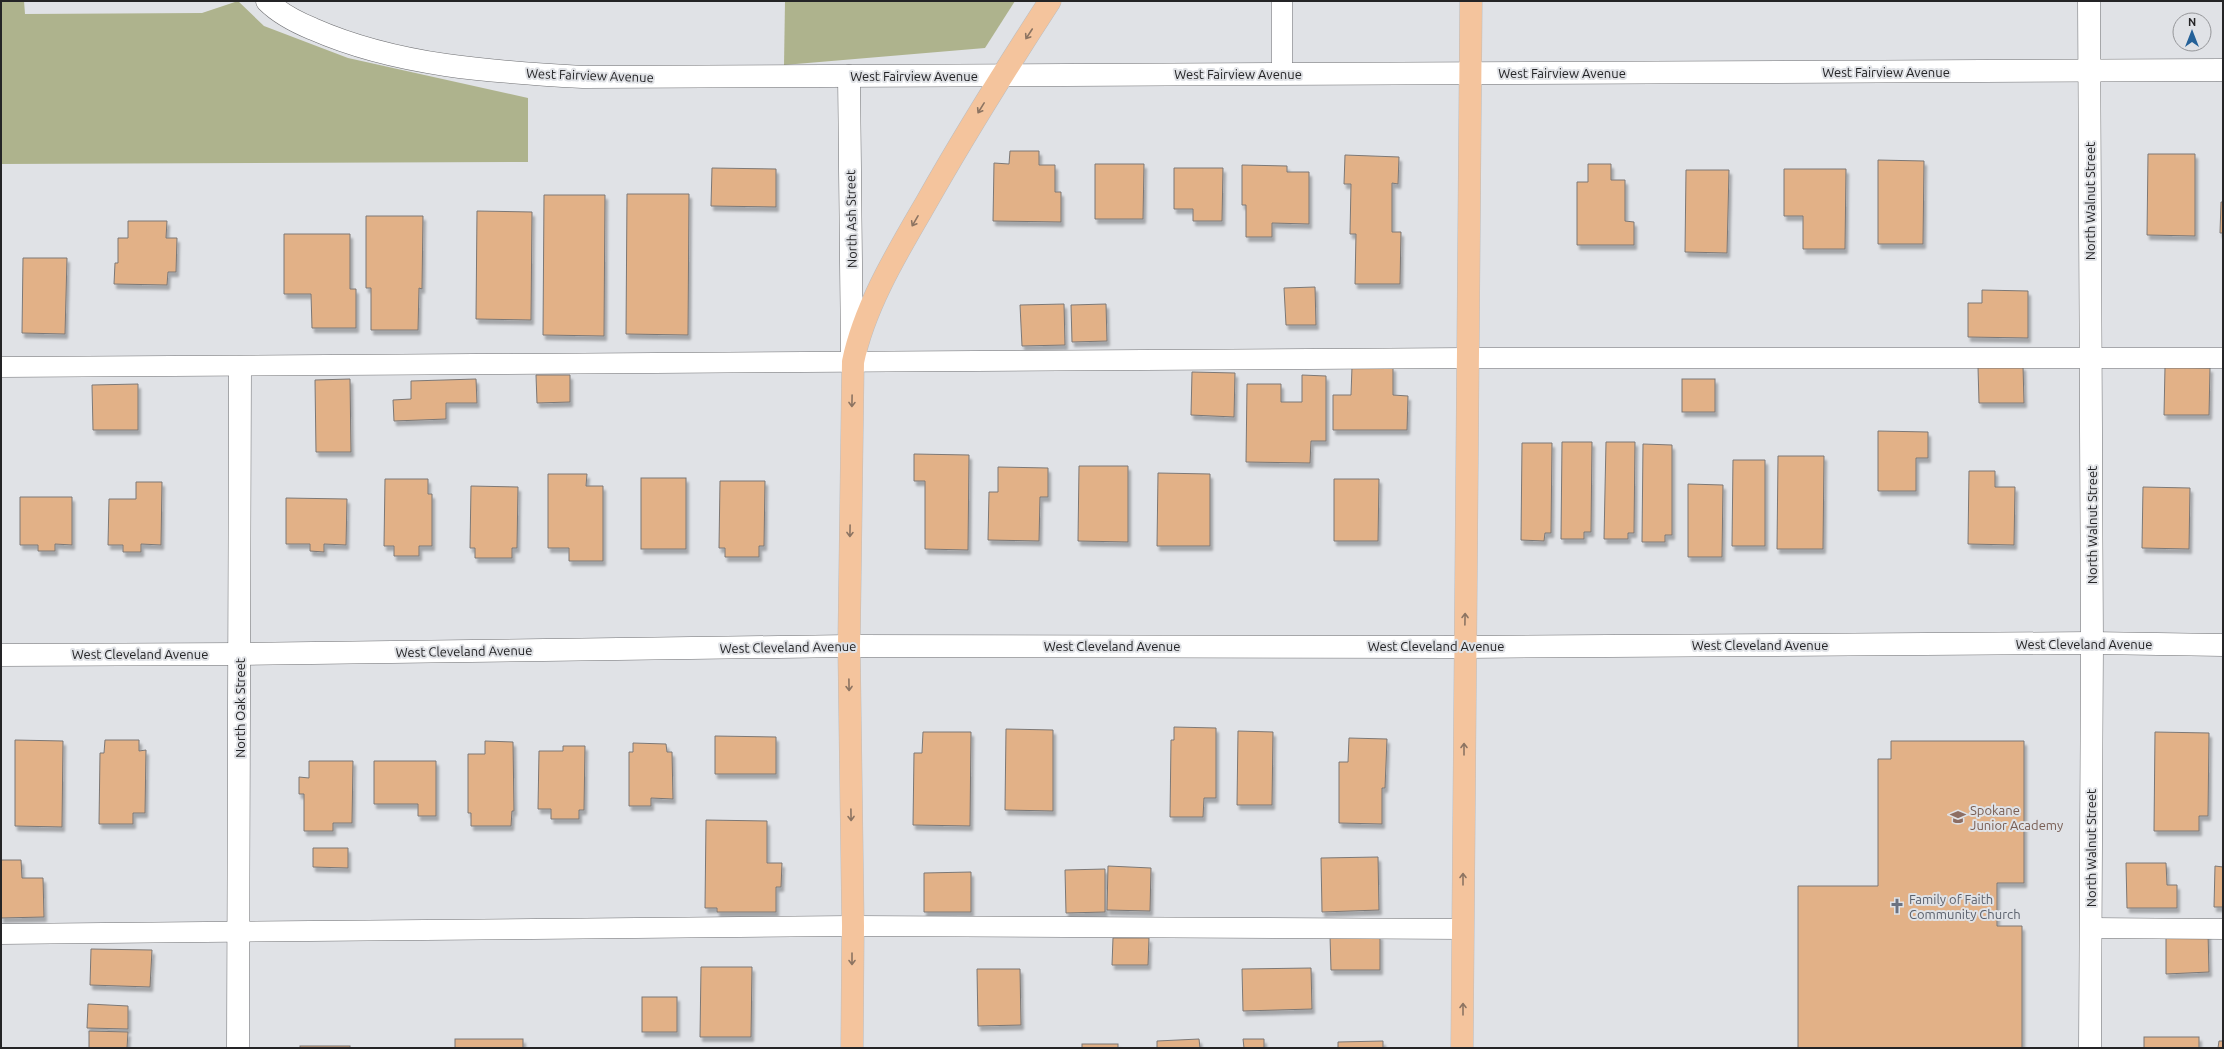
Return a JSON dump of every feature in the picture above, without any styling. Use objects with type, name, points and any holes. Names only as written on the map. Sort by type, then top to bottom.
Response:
[{"type":"main road","points":[[852,1048],[853,926],[849,646],[853,362],[861,330],[903,242],[1002,75],[1050,1]]},
{"type":"main road","points":[[1462,1048],[1464,647],[1471,1]]},
{"type":"street","name":"West Fairview Avenue","points":[[267,1],[281,13],[297,22],[343,41],[402,56],[465,67],[531,74],[598,78],[2223,70]]},
{"type":"street","name":"North Walnut Street","points":[[2090,1],[2089,71],[2092,643],[2090,1048]]},
{"type":"street","name":"North Ash Street","points":[[849,76],[853,362]]},
{"type":"street","name":"North Oak Street","points":[[238,1048],[240,367]]},
{"type":"street","name":"West Cleveland Avenue","points":[[1,655],[240,654],[849,646],[1464,647],[2092,643],[2223,645]]},
{"type":"lane","points":[[1282,1],[1282,74]]},
{"type":"lane","points":[[1,367],[240,367],[1467,358],[2223,358]]},
{"type":"lane","points":[[1,934],[239,933],[853,926],[1463,929]]},
{"type":"lane","points":[[2091,928],[2223,929]]},
{"type":"green space","points":[[1,1],[24,1],[25,14],[202,13],[238,1],[264,26],[348,58],[528,98],[528,162],[1,164]]},
{"type":"green space","points":[[785,1],[1015,1],[985,48],[784,65]]},
{"type":"building","points":[[1010,151],[1039,151],[1039,165],[1055,165],[1055,192],[1061,192],[1061,222],[993,221],[994,163],[1009,164]]},
{"type":"building","points":[[2148,154],[2195,154],[2195,236],[2147,235]]},
{"type":"building","points":[[1345,155],[1399,157],[1398,184],[1392,183],[1392,232],[1401,232],[1400,284],[1355,284],[1356,234],[1350,234],[1351,184],[1344,184]]},
{"type":"building","points":[[1878,160],[1924,161],[1923,244],[1878,244]]},
{"type":"building","points":[[1095,164],[1144,164],[1143,219],[1095,219]]},
{"type":"building","points":[[1588,164],[1611,164],[1611,180],[1625,180],[1625,221],[1634,222],[1634,245],[1577,245],[1577,182],[1588,182]]},
{"type":"building","points":[[1242,165],[1287,166],[1287,172],[1309,172],[1309,224],[1272,223],[1272,237],[1246,237],[1246,205],[1242,205]]},
{"type":"building","points":[[712,168],[776,169],[776,207],[711,206]]},
{"type":"building","points":[[1174,168],[1223,168],[1222,221],[1193,221],[1193,209],[1174,209]]},
{"type":"building","points":[[1784,169],[1846,169],[1845,249],[1803,249],[1803,216],[1784,216]]},
{"type":"building","points":[[1686,170],[1729,170],[1727,253],[1685,252]]},
{"type":"building","points":[[627,194],[689,194],[688,335],[626,334]]},
{"type":"building","points":[[544,195],[605,195],[604,336],[543,335]]},
{"type":"building","points":[[2221,202],[2223,202],[2223,233],[2220,233]]},
{"type":"building","points":[[477,211],[532,212],[531,320],[476,319]]},
{"type":"building","points":[[366,216],[423,216],[422,289],[419,288],[418,330],[371,330],[371,288],[366,288]]},
{"type":"building","points":[[128,221],[167,221],[166,238],[177,238],[176,272],[168,272],[167,285],[114,284],[115,263],[118,263],[118,238],[128,238]]},
{"type":"building","points":[[284,234],[350,234],[350,289],[356,289],[356,328],[312,328],[311,294],[284,294]]},
{"type":"building","points":[[23,258],[67,258],[65,334],[22,333]]},
{"type":"building","points":[[1315,287],[1316,325],[1286,325],[1284,288]]},
{"type":"building","points":[[1982,290],[2028,291],[2028,338],[1968,337],[1968,303],[1982,303]]},
{"type":"building","points":[[1064,304],[1065,345],[1022,346],[1020,305]]},
{"type":"building","points":[[1106,304],[1107,341],[1072,342],[1071,305]]},
{"type":"building","points":[[2023,366],[2024,403],[1979,403],[1978,367]]},
{"type":"building","points":[[1352,367],[1393,367],[1393,395],[1408,396],[1407,430],[1333,430],[1333,395],[1351,395]]},
{"type":"building","points":[[2165,367],[2210,368],[2209,415],[2164,415]]},
{"type":"building","points":[[1192,372],[1235,373],[1234,417],[1191,415]]},
{"type":"building","points":[[536,375],[570,375],[570,402],[537,403]]},
{"type":"building","points":[[1302,375],[1326,376],[1326,441],[1311,441],[1310,463],[1246,462],[1247,384],[1281,384],[1281,402],[1302,402]]},
{"type":"building","points":[[350,379],[351,452],[316,452],[315,380]]},
{"type":"building","points":[[476,379],[477,403],[446,403],[446,419],[394,421],[393,400],[411,399],[411,381]]},
{"type":"building","points":[[1682,379],[1715,379],[1715,412],[1682,412]]},
{"type":"building","points":[[138,384],[138,430],[93,430],[92,385]]},
{"type":"building","points":[[1878,431],[1928,432],[1928,458],[1916,458],[1916,491],[1878,491]]},
{"type":"building","points":[[1562,442],[1592,442],[1591,532],[1584,532],[1584,539],[1561,539]]},
{"type":"building","points":[[1606,442],[1635,442],[1634,533],[1628,533],[1628,539],[1604,539]]},
{"type":"building","points":[[1522,443],[1552,443],[1551,533],[1545,533],[1544,541],[1521,540]]},
{"type":"building","points":[[1643,444],[1672,445],[1672,535],[1665,535],[1665,542],[1642,542]]},
{"type":"building","points":[[914,454],[969,455],[968,550],[925,549],[925,481],[914,481]]},
{"type":"building","points":[[1778,456],[1824,456],[1823,549],[1777,549]]},
{"type":"building","points":[[1733,460],[1765,460],[1765,546],[1732,546]]},
{"type":"building","points":[[1079,466],[1128,466],[1128,542],[1078,541]]},
{"type":"building","points":[[998,467],[1048,468],[1048,497],[1040,497],[1039,541],[988,540],[989,492],[998,492]]},
{"type":"building","points":[[1969,471],[1995,471],[1995,487],[2015,487],[2014,545],[1968,544]]},
{"type":"building","points":[[1158,473],[1210,474],[1210,546],[1157,546]]},
{"type":"building","points":[[548,474],[587,474],[586,486],[603,486],[603,561],[569,561],[569,548],[548,548]]},
{"type":"building","points":[[641,478],[686,478],[686,549],[641,549]]},
{"type":"building","points":[[385,479],[428,479],[428,494],[432,494],[432,546],[419,546],[419,556],[394,556],[394,546],[384,546]]},
{"type":"building","points":[[1334,479],[1379,479],[1378,541],[1334,541]]},
{"type":"building","points":[[720,481],[765,481],[764,546],[759,546],[759,557],[725,557],[725,548],[719,548]]},
{"type":"building","points":[[136,482],[162,482],[161,545],[141,544],[141,552],[123,552],[123,545],[108,545],[109,499],[136,499]]},
{"type":"building","points":[[1688,484],[1723,485],[1722,557],[1688,557]]},
{"type":"building","points":[[471,486],[518,487],[517,548],[512,548],[512,558],[475,558],[475,548],[470,548]]},
{"type":"building","points":[[2143,487],[2190,488],[2189,549],[2142,548]]},
{"type":"building","points":[[20,497],[72,497],[72,545],[55,544],[55,551],[38,551],[38,545],[20,545]]},
{"type":"building","points":[[286,498],[347,499],[346,545],[324,544],[324,552],[310,551],[310,544],[286,544]]},
{"type":"building","points":[[1174,727],[1216,728],[1216,798],[1204,798],[1203,817],[1170,817],[1171,740],[1174,740]]},
{"type":"building","points":[[1006,729],[1053,730],[1053,811],[1005,810]]},
{"type":"building","points":[[1238,731],[1273,732],[1272,805],[1237,805]]},
{"type":"building","points":[[923,732],[971,732],[970,826],[913,825],[914,753],[922,753]]},
{"type":"building","points":[[2155,732],[2209,733],[2208,816],[2199,816],[2199,831],[2154,831]]},
{"type":"building","points":[[715,736],[776,737],[776,774],[715,774]]},
{"type":"building","points":[[1349,738],[1387,739],[1385,788],[1382,788],[1382,824],[1339,823],[1339,762],[1348,762]]},
{"type":"building","points":[[15,740],[63,741],[62,827],[15,826]]},
{"type":"building","points":[[105,740],[139,740],[139,751],[146,750],[145,813],[133,813],[133,824],[99,824],[100,753],[104,753]]},
{"type":"building","points":[[485,741],[513,742],[514,811],[512,811],[511,826],[471,826],[471,813],[468,813],[468,754],[485,754]]},
{"type":"building","name":"Family of Faith Community Church","points":[[1891,741],[2024,741],[2024,883],[1997,883],[1997,926],[2022,926],[2022,1048],[1798,1048],[1798,886],[1878,886],[1878,759],[1891,759]]},
{"type":"building","points":[[633,743],[666,744],[667,752],[672,752],[673,799],[651,798],[651,806],[629,806],[629,752],[633,752]]},
{"type":"building","points":[[563,746],[585,746],[584,810],[579,810],[579,819],[551,819],[551,809],[538,809],[539,751],[563,751]]},
{"type":"building","points":[[309,761],[353,761],[352,823],[333,823],[333,831],[304,831],[304,794],[299,794],[299,777],[309,778]]},
{"type":"building","points":[[374,761],[436,761],[436,816],[418,816],[418,804],[374,804]]},
{"type":"building","points":[[706,820],[767,821],[767,863],[782,863],[781,887],[776,887],[776,912],[717,912],[717,908],[705,908]]},
{"type":"building","points":[[313,848],[348,848],[348,868],[313,867]]},
{"type":"building","points":[[1378,857],[1379,910],[1322,912],[1321,858]]},
{"type":"building","points":[[1,860],[21,860],[22,878],[43,878],[44,917],[1,918]]},
{"type":"building","points":[[2126,863],[2166,863],[2167,885],[2177,885],[2177,908],[2127,908]]},
{"type":"building","points":[[1108,866],[1151,868],[1150,911],[1107,910]]},
{"type":"building","points":[[2215,866],[2223,867],[2223,907],[2214,907]]},
{"type":"building","points":[[1105,869],[1105,912],[1066,913],[1065,870]]},
{"type":"building","points":[[971,872],[971,912],[924,912],[924,873]]},
{"type":"building","points":[[2166,933],[2208,933],[2209,972],[2166,974]]},
{"type":"building","points":[[1380,935],[1380,970],[1331,970],[1330,936]]},
{"type":"building","points":[[1113,938],[1149,938],[1148,965],[1112,965]]},
{"type":"building","points":[[91,949],[152,950],[150,987],[90,985]]},
{"type":"building","points":[[701,967],[752,967],[751,1037],[700,1037]]},
{"type":"building","points":[[1311,968],[1312,1009],[1243,1011],[1242,969]]},
{"type":"building","points":[[977,969],[1020,969],[1021,1025],[978,1026]]},
{"type":"building","points":[[642,997],[677,997],[677,1032],[642,1032]]},
{"type":"building","points":[[88,1004],[128,1006],[128,1029],[87,1028]]},
{"type":"building","points":[[89,1031],[128,1032],[127,1048],[89,1048]]},
{"type":"building","points":[[2144,1037],[2199,1037],[2199,1048],[2144,1048]]},
{"type":"building","points":[[455,1039],[523,1039],[523,1048],[455,1048]]},
{"type":"building","points":[[1199,1039],[1200,1048],[1157,1048],[1157,1041]]},
{"type":"building","points":[[1243,1039],[1264,1039],[1264,1048],[1244,1048]]},
{"type":"building","points":[[1383,1041],[1383,1048],[1338,1048],[1338,1042]]},
{"type":"building","points":[[2219,1041],[2223,1041],[2223,1048],[2218,1048]]},
{"type":"building","points":[[1082,1044],[1118,1044],[1118,1048],[1082,1048]]},
{"type":"building","points":[[300,1046],[350,1046],[350,1048],[300,1048]]},
{"type":"place","name":"Spokane Junior Academy","points":[[1958,817]]},
{"type":"place","name":"Family of Faith Community Church","points":[[1897,906]]}]
